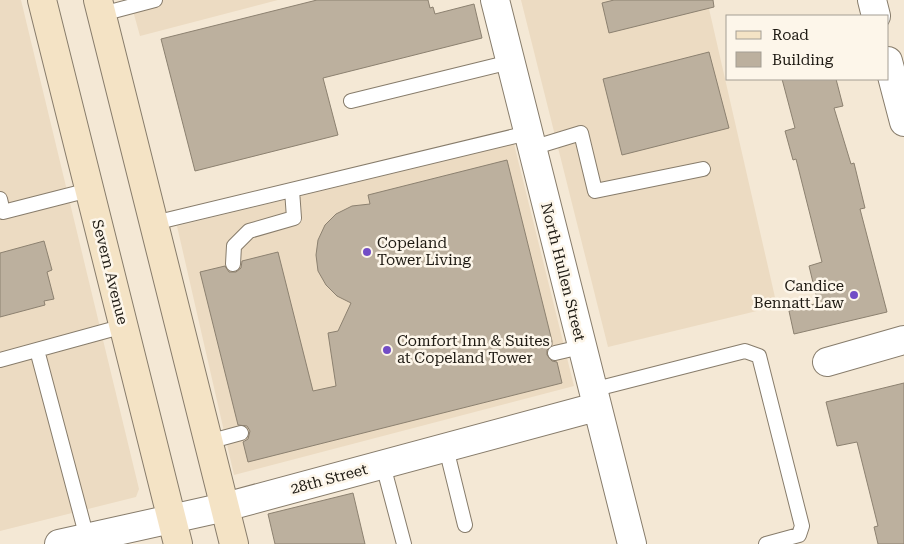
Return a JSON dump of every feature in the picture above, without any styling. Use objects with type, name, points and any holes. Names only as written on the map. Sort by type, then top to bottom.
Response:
[{"type":"street","name":"Severn Avenue","points":[[42,0],[175,532]]},
{"type":"street","name":"North Hullen Street","points":[[495,0],[632,544]]},
{"type":"street","points":[[872,0],[876,15]]},
{"type":"street","points":[[100,7],[234,544]]},
{"type":"street","points":[[889,65],[904,122]]},
{"type":"street","points":[[827,362],[904,340]]},
{"type":"street","name":"28th Street","points":[[60,544],[87,538],[175,532],[225,507],[446,448],[594,398]]},
{"type":"lane","points":[[100,7],[155,0]]},
{"type":"lane","points":[[351,101],[510,62]]},
{"type":"lane","points":[[154,223],[292,190],[530,141],[581,133],[595,191],[703,169]]},
{"type":"lane","points":[[0,199],[3,212],[90,190]]},
{"type":"lane","points":[[233,264],[234,246],[249,231],[294,218],[292,190]]},
{"type":"lane","points":[[0,360],[124,326]]},
{"type":"lane","points":[[555,353],[581,347]]},
{"type":"lane","points":[[37,350],[87,538]]},
{"type":"lane","points":[[594,398],[746,351],[759,356],[802,526],[799,535],[766,544]]},
{"type":"lane","points":[[208,442],[240,433]]},
{"type":"lane","points":[[446,448],[465,525]]},
{"type":"lane","points":[[383,465],[404,544]]},
{"type":"shaded area","points":[[0,0],[21,0],[139,489],[136,497],[0,531]]},
{"type":"shaded area","points":[[130,0],[278,0],[140,36]]},
{"type":"shaded area","points":[[521,0],[707,0],[777,306],[608,347]]},
{"type":"shaded area","points":[[514,144],[574,386],[234,475],[177,226]]},
{"type":"building","points":[[317,0],[428,0],[430,8],[433,7],[435,14],[474,4],[482,38],[323,78],[338,135],[195,171],[161,39]]},
{"type":"building","points":[[614,0],[713,0],[714,7],[609,33],[602,3]]},
{"type":"building","points":[[709,52],[729,128],[622,155],[603,79]]},
{"type":"building","points":[[782,80],[836,80],[843,106],[834,108],[851,164],[854,163],[865,208],[860,209],[887,312],[794,334],[789,311],[818,303],[809,266],[822,262],[796,159],[793,160],[785,131],[795,128]]},
{"type":"building","points":[[507,160],[552,341],[552,345],[547,350],[547,355],[552,361],[557,362],[562,383],[248,462],[243,442],[248,439],[250,431],[247,426],[238,425],[200,272],[225,266],[229,272],[236,272],[241,268],[242,261],[278,252],[313,391],[336,386],[328,333],[338,331],[351,303],[337,296],[326,285],[318,271],[316,255],[318,240],[325,225],[336,214],[352,206],[370,204],[368,195]]},
{"type":"building","points":[[44,241],[52,270],[47,272],[54,299],[44,301],[45,305],[0,317],[0,253]]},
{"type":"building","points":[[904,383],[904,544],[878,544],[874,527],[878,526],[857,442],[837,446],[826,402]]},
{"type":"building","points":[[353,493],[365,544],[275,544],[268,514]]},
{"type":"place","name":"Copeland Tower Living","points":[[367,252]]},
{"type":"place","name":"Candice Bennatt Law","points":[[854,295]]},
{"type":"place","name":"Comfort Inn & Suites at Copeland Tower","points":[[387,350]]}]
